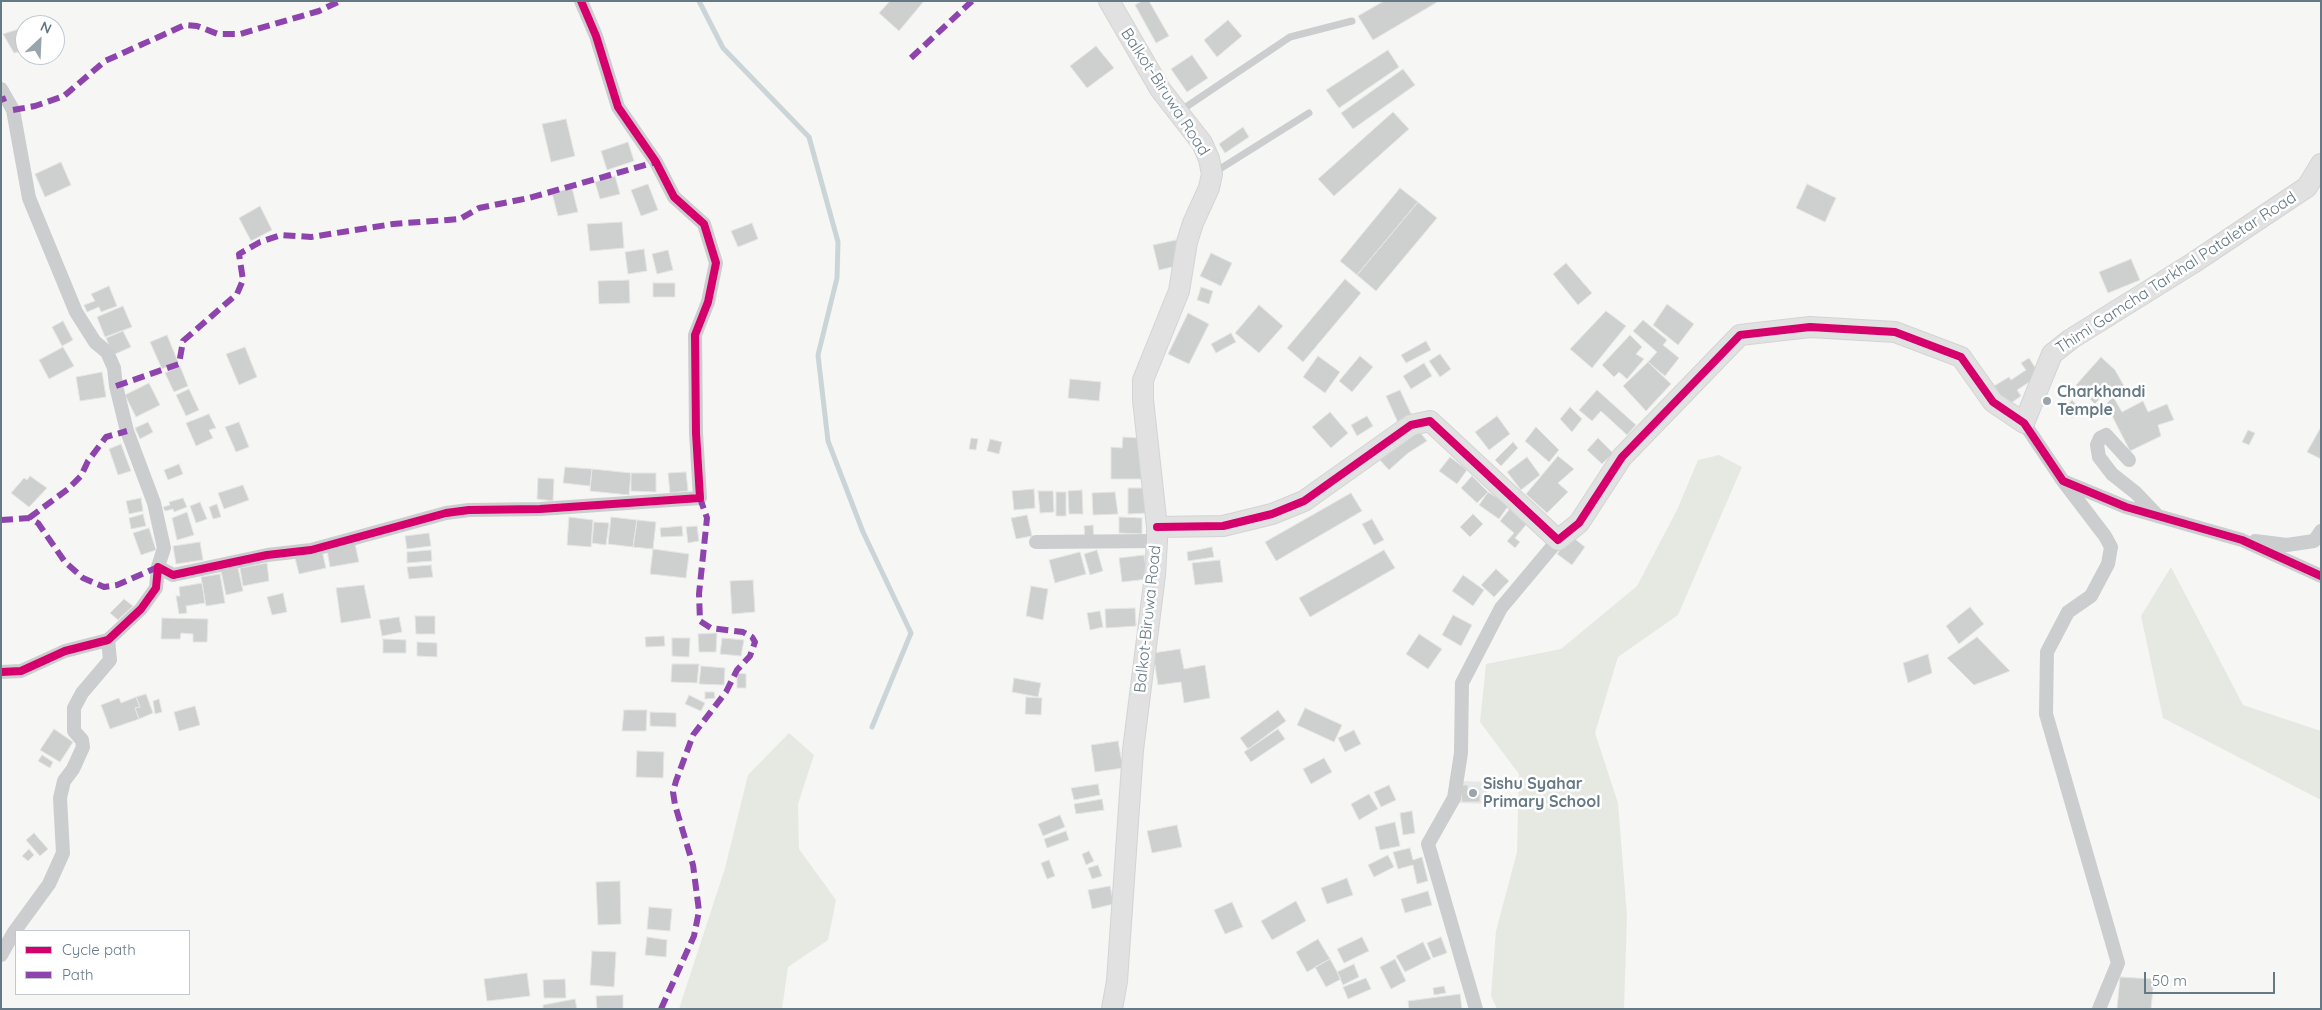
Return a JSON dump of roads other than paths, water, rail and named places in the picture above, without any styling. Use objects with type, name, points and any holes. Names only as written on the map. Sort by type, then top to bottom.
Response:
[{"type":"street","points":[[158,567],[173,575],[267,555],[311,550],[446,513],[469,510],[540,509],[700,498],[696,433],[695,335],[708,302],[716,263],[704,224],[674,197],[656,162],[618,107],[596,36],[581,1]]},
{"type":"street","name":"Balkot-Biruwa Road","points":[[1109,1],[1147,68],[1202,143],[1209,159],[1212,174],[1209,188],[1193,223],[1187,242],[1179,291],[1143,380],[1143,400],[1157,534],[1155,575],[1133,750],[1117,981],[1112,1009]]},
{"type":"street","points":[[1,89],[13,110],[29,198],[76,312],[95,342],[107,352],[114,368],[116,386],[127,431],[154,504],[164,548],[158,567],[156,588],[141,609],[108,640],[65,651],[20,671],[1,672]]},
{"type":"street","name":"Thimi Gamcha Tarkhal Pataletar Road","points":[[2024,423],[2052,354],[2071,339],[2193,263],[2307,187],[2321,164]]},
{"type":"street","points":[[1476,1009],[1428,844],[1454,798],[1461,753],[1462,683],[1501,608],[1558,540],[1579,524],[1622,457],[1740,335],[1810,327],[1895,332],[1961,357],[1994,402],[2024,423],[2111,547],[2108,564],[2091,596],[2068,612],[2047,652],[2046,714],[2118,963],[2099,1009]]},
{"type":"street","points":[[1036,542],[1157,534],[1223,526],[1272,514],[1304,501],[1411,425],[1430,420],[1558,540]]},
{"type":"street","points":[[2129,460],[2106,436],[2100,438],[2097,444],[2099,457],[2112,474],[2136,493],[2157,516]]},
{"type":"street","points":[[2063,481],[2126,507],[2242,540],[2321,576]]},
{"type":"street","points":[[2242,540],[2287,545],[2314,542],[2321,531]]},
{"type":"street","points":[[15,930],[49,884],[63,853],[60,798],[64,781],[80,757],[83,747],[82,740],[74,731],[74,708],[82,693],[110,660],[108,640]]},
{"type":"street","points":[[1,955],[15,931]]},
{"type":"lane","points":[[1178,112],[1290,37],[1352,21]]},
{"type":"lane","points":[[1212,174],[1309,114]]},
{"type":"waterway","points":[[699,1],[723,48],[809,137],[838,242],[837,278],[818,355],[828,441],[863,532],[911,633],[872,727]]},
{"type":"place","name":"Charkhandi Temple","points":[[2047,401]]},
{"type":"place","name":"Sishu Syahar Primary School","points":[[1473,793]]}]
